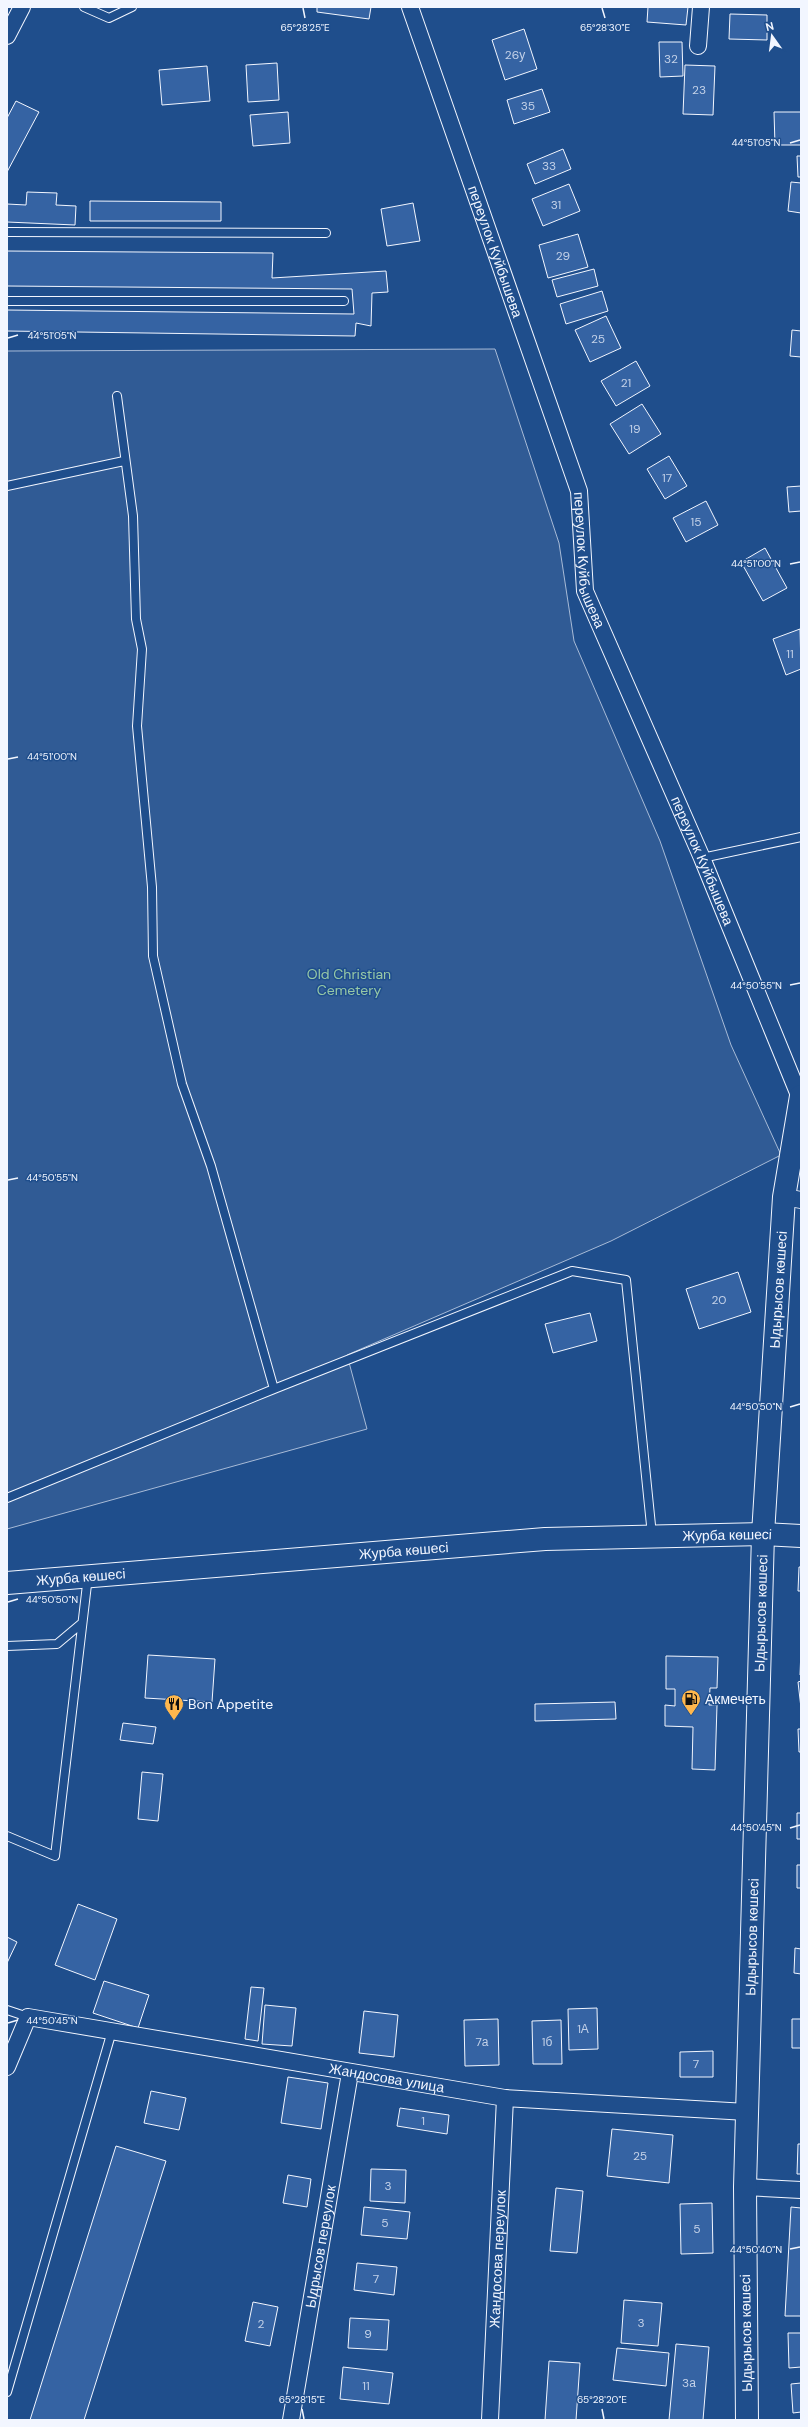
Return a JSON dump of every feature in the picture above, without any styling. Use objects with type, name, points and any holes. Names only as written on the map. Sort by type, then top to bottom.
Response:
[{"type":"street","points":[[7,36],[22,7]]},
{"type":"street","name":"переулок Куйбышева","points":[[410,7],[579,491],[585,591],[702,858],[801,1100]]},
{"type":"street","points":[[698,46],[701,7]]},
{"type":"street","name":"Ыдырысов көшесі","points":[[747,2420],[745,2187],[763,1534],[801,1096]]},
{"type":"street","name":"Журба көшесі","points":[[7,1583],[545,1539],[763,1534],[801,1536]]},
{"type":"street","points":[[7,2067],[28,2017]]},
{"type":"street","name":"Жандосова улица","points":[[28,2017],[505,2098],[747,2112]]},
{"type":"street","name":"Ыдрысов переулок","points":[[291,2420],[350,2072]]},
{"type":"street","name":"Жандосова переулок","points":[[490,2420],[505,2098]]},
{"type":"street","points":[[745,2187],[801,2190]]},
{"type":"lane","points":[[84,7],[109,18],[132,7]]},
{"type":"lane","points":[[7,232],[326,233]]},
{"type":"lane","points":[[7,301],[344,301]]},
{"type":"lane","points":[[117,396],[124,461],[133,516],[136,619],[142,649],[137,726],[152,887],[153,956],[182,1084],[211,1166],[274,1389]]},
{"type":"lane","points":[[7,486],[124,461]]},
{"type":"lane","points":[[702,858],[801,837]]},
{"type":"lane","points":[[7,1498],[274,1389],[572,1271],[626,1280],[652,1536]]},
{"type":"lane","points":[[7,1836],[55,1856],[88,1576]]},
{"type":"lane","points":[[7,1646],[57,1644],[82,1622]]},
{"type":"lane","points":[[7,2010],[28,2017]]},
{"type":"lane","points":[[7,2392],[112,2031]]},
{"type":"green space","name":"Old Christian Cemetery","points":[[495,349],[559,543],[574,641],[660,841],[731,1045],[781,1155],[611,1241],[347,1355],[367,1429],[7,1529],[7,351]]},
{"type":"building","points":[[317,7],[371,7],[369,19],[317,12]]},
{"type":"building","points":[[648,7],[688,7],[686,25],[647,22]]},
{"type":"building","points":[[730,14],[767,15],[767,40],[729,39]]},
{"type":"building","points":[[524,29],[537,69],[505,80],[492,40]]},
{"type":"building","points":[[659,42],[682,42],[683,76],[660,77]]},
{"type":"building","points":[[277,63],[279,100],[248,102],[246,65]]},
{"type":"building","points":[[685,65],[715,66],[713,115],[683,114]]},
{"type":"building","points":[[207,66],[210,101],[162,105],[159,70]]},
{"type":"building","points":[[542,89],[550,112],[514,124],[507,100]]},
{"type":"building","points":[[16,101],[39,112],[7,172],[7,118]]},
{"type":"building","points":[[288,112],[290,143],[253,146],[250,115]]},
{"type":"building","points":[[774,112],[801,112],[801,145],[775,145]]},
{"type":"building","points":[[563,149],[571,169],[535,184],[527,164]]},
{"type":"building","points":[[797,156],[801,156],[801,177],[798,177]]},
{"type":"building","points":[[791,182],[801,183],[801,213],[788,211]]},
{"type":"building","points":[[569,184],[580,211],[543,226],[532,199]]},
{"type":"building","points":[[27,192],[57,193],[56,205],[76,206],[75,225],[7,222],[7,204],[26,205]]},
{"type":"building","points":[[90,201],[221,202],[221,221],[90,221]]},
{"type":"building","points":[[413,203],[420,241],[387,246],[381,209]]},
{"type":"building","points":[[578,234],[588,267],[548,278],[539,245]]},
{"type":"building","points":[[7,251],[273,253],[272,278],[386,271],[388,292],[372,293],[371,326],[356,323],[355,336],[7,331],[7,310],[354,314],[352,289],[7,286]]},
{"type":"building","points":[[594,269],[598,286],[557,297],[552,280]]},
{"type":"building","points":[[602,291],[608,311],[566,324],[560,304]]},
{"type":"building","points":[[606,316],[621,348],[590,362],[575,330]]},
{"type":"building","points":[[792,330],[801,331],[801,357],[790,356]]},
{"type":"building","points":[[636,361],[650,386],[616,406],[601,381]]},
{"type":"building","points":[[642,404],[661,434],[629,454],[610,424]]},
{"type":"building","points":[[669,456],[687,486],[665,499],[647,469]]},
{"type":"building","points":[[801,486],[801,511],[789,512],[787,487]]},
{"type":"building","points":[[706,501],[718,525],[686,542],[673,518]]},
{"type":"building","points":[[765,548],[787,588],[763,601],[741,562]]},
{"type":"building","points":[[800,629],[801,669],[786,675],[773,639]]},
{"type":"building","points":[[738,1272],[751,1312],[699,1329],[686,1289]]},
{"type":"building","points":[[590,1313],[597,1341],[553,1353],[545,1324]]},
{"type":"building","points":[[799,1567],[801,1567],[801,1591],[798,1591]]},
{"type":"building","points":[[801,1649],[801,1675],[800,1675]]},
{"type":"building","points":[[148,1655],[215,1659],[212,1702],[145,1698]]},
{"type":"building","name":"Акмечеть","points":[[666,1656],[718,1657],[717,1688],[710,1688],[709,1705],[717,1705],[715,1770],[692,1769],[693,1727],[665,1726],[665,1705],[675,1706],[675,1689],[666,1689]]},
{"type":"building","points":[[801,1681],[801,1708],[798,1682]]},
{"type":"building","points":[[615,1702],[616,1719],[535,1721],[535,1704]]},
{"type":"building","points":[[123,1723],[156,1727],[153,1744],[120,1740]]},
{"type":"building","points":[[798,1729],[801,1729],[801,1752],[799,1752]]},
{"type":"building","points":[[142,1772],[163,1774],[158,1821],[138,1819]]},
{"type":"building","points":[[797,1813],[801,1813],[801,1839],[797,1839]]},
{"type":"building","points":[[797,1865],[801,1865],[801,1888],[797,1888]]},
{"type":"building","points":[[78,1904],[117,1919],[95,1980],[55,1965]]},
{"type":"building","points":[[7,1937],[17,1942],[7,1963]]},
{"type":"building","points":[[795,1948],[801,1949],[801,1974],[794,1973]]},
{"type":"building","points":[[104,1981],[149,1995],[138,2028],[93,2013]]},
{"type":"building","points":[[251,1987],[264,1988],[258,2041],[245,2039]]},
{"type":"building","points":[[265,2005],[296,2008],[292,2046],[262,2044]]},
{"type":"building","points":[[597,2008],[598,2049],[569,2050],[568,2009]]},
{"type":"building","points":[[364,2011],[398,2015],[394,2057],[359,2053]]},
{"type":"building","points":[[498,2019],[499,2065],[465,2066],[464,2020]]},
{"type":"building","points":[[792,2019],[801,2019],[801,2048],[792,2048]]},
{"type":"building","points":[[561,2020],[562,2064],[533,2064],[532,2021]]},
{"type":"building","points":[[713,2051],[713,2077],[680,2077],[680,2052]]},
{"type":"building","points":[[288,2077],[328,2083],[321,2129],[281,2123]]},
{"type":"building","points":[[151,2091],[186,2098],[179,2130],[144,2123]]},
{"type":"building","points":[[400,2108],[449,2115],[447,2134],[397,2126]]},
{"type":"building","points":[[612,2129],[673,2135],[669,2183],[607,2176]]},
{"type":"building","points":[[798,2144],[801,2144],[801,2174],[797,2174]]},
{"type":"building","points":[[116,2146],[166,2161],[84,2420],[30,2420]]},
{"type":"building","points":[[371,2169],[406,2170],[405,2203],[370,2201]]},
{"type":"building","points":[[288,2175],[311,2179],[307,2207],[283,2203]]},
{"type":"building","points":[[556,2188],[583,2191],[577,2253],[550,2251]]},
{"type":"building","points":[[712,2203],[713,2253],[681,2254],[680,2204]]},
{"type":"building","points":[[364,2207],[410,2212],[407,2239],[361,2235]]},
{"type":"building","points":[[791,2207],[801,2208],[801,2316],[785,2316]]},
{"type":"building","points":[[357,2263],[397,2267],[394,2295],[354,2290]]},
{"type":"building","points":[[624,2300],[662,2303],[658,2346],[621,2343]]},
{"type":"building","points":[[253,2302],[278,2307],[270,2346],[245,2341]]},
{"type":"building","points":[[350,2318],[389,2320],[387,2350],[348,2348]]},
{"type":"building","points":[[788,2333],[801,2333],[801,2367],[789,2368]]},
{"type":"building","points":[[676,2344],[709,2347],[703,2420],[669,2420]]},
{"type":"building","points":[[617,2348],[669,2353],[666,2386],[613,2380]]},
{"type":"building","points":[[549,2361],[580,2363],[576,2420],[545,2420]]},
{"type":"building","points":[[343,2367],[393,2373],[389,2404],[340,2399]]},
{"type":"building","points":[[801,2383],[801,2412],[793,2413],[791,2384]]},
{"type":"place","name":"Акмечеть","points":[[691,1716]]},
{"type":"place","name":"Bon Appetite","points":[[174,1721]]}]
